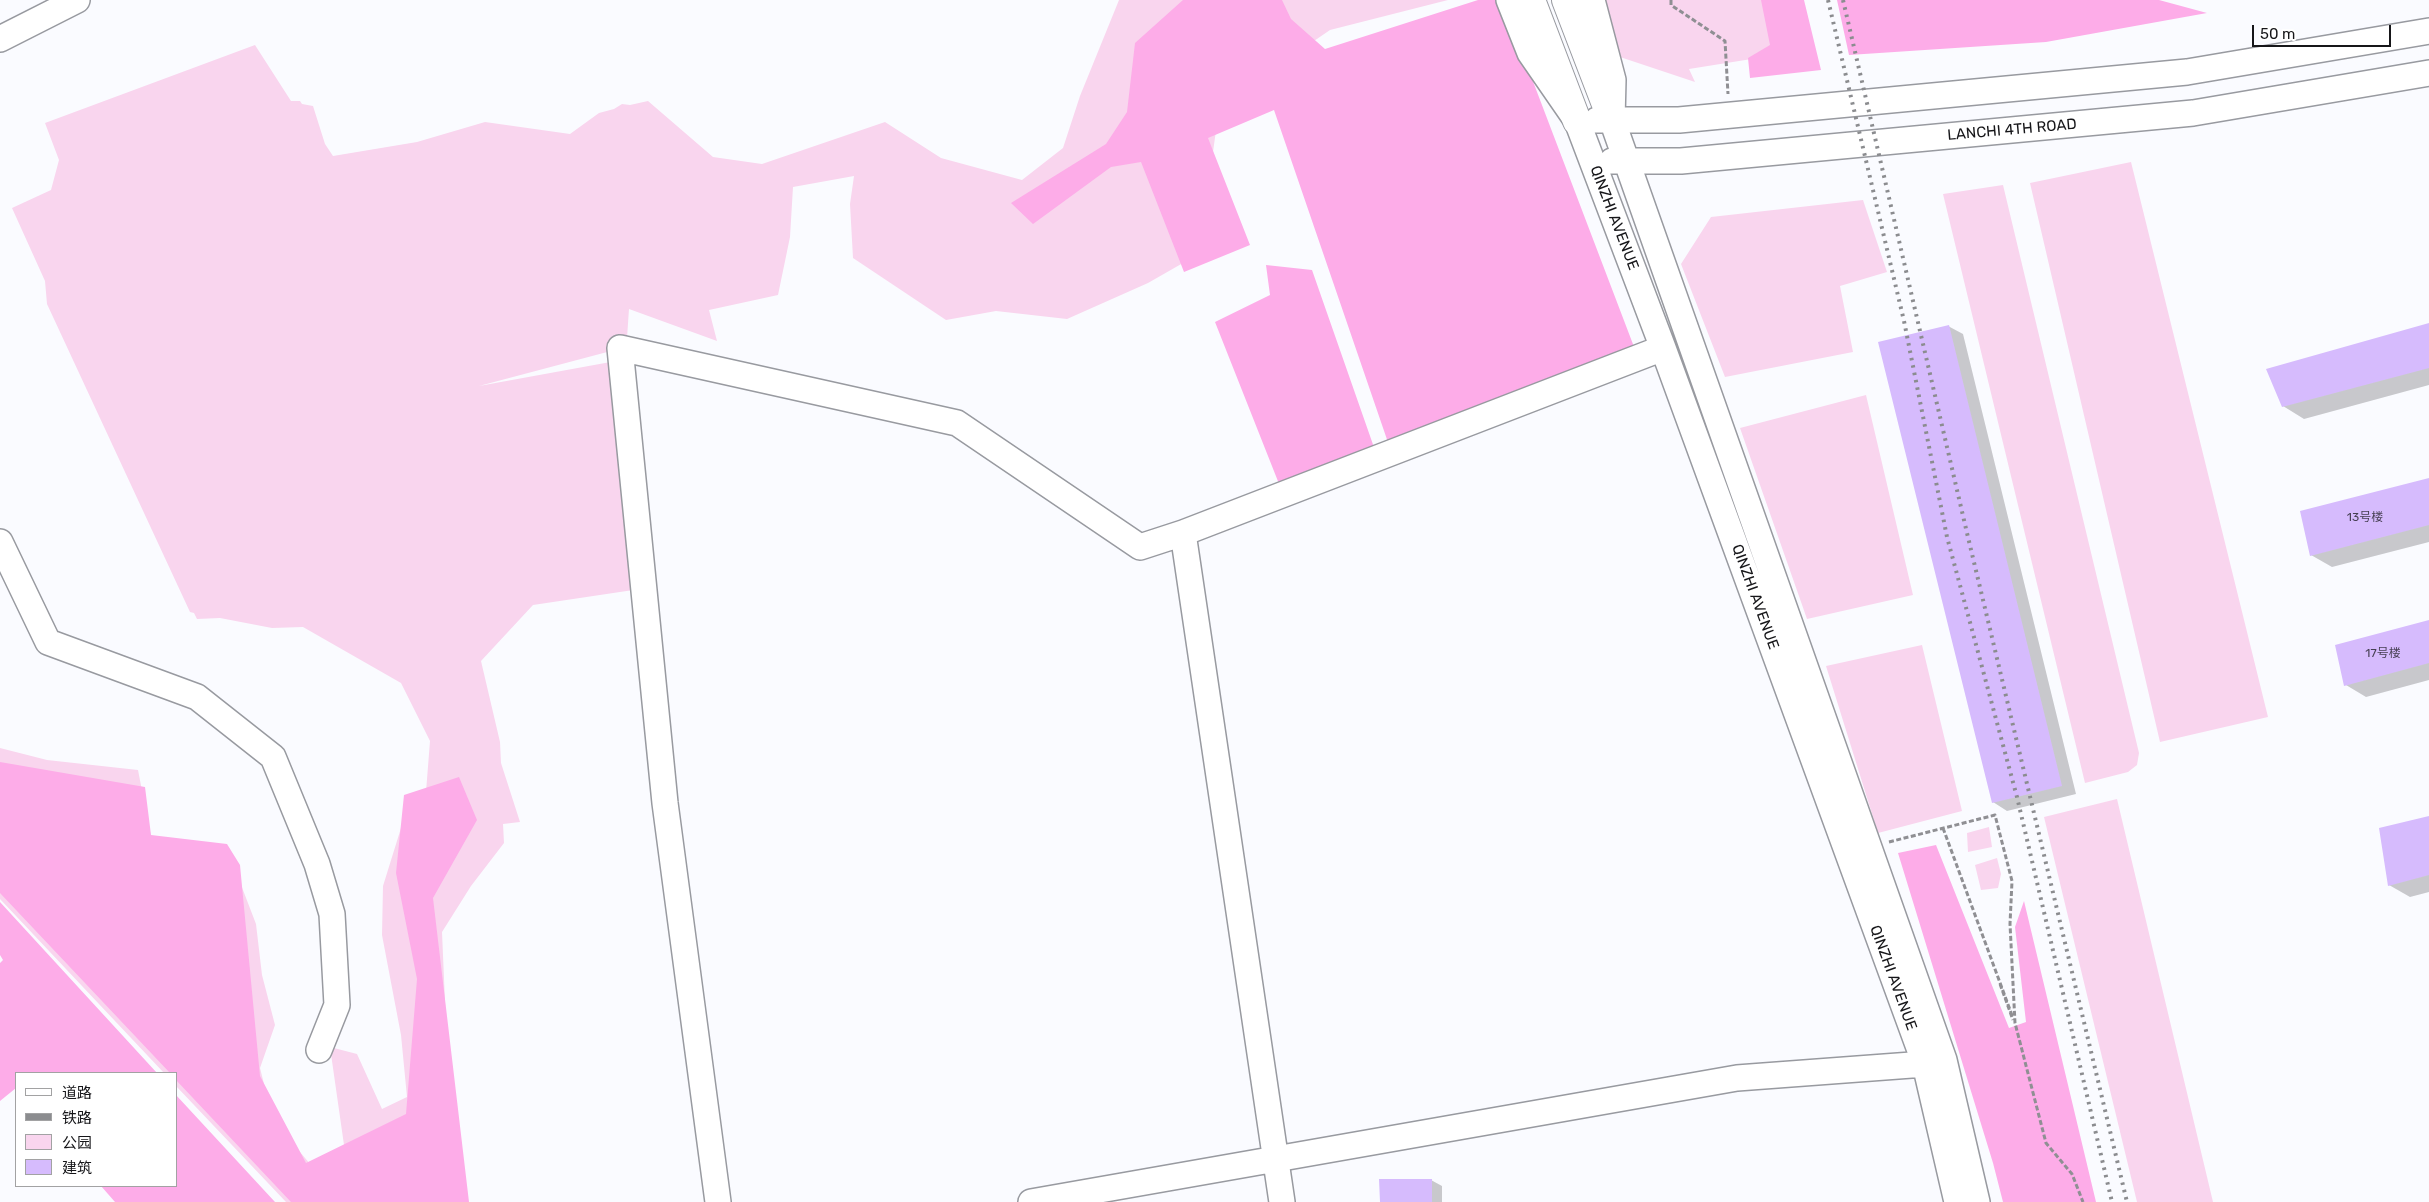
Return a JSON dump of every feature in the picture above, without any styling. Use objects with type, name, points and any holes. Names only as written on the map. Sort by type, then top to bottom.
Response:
[{"type":"main road","name":"QINZHI AVENUE","points":[[1531,0],[1577,121]]},
{"type":"main road","points":[[1566,0],[1612,120]]},
{"type":"street","points":[[0,39],[77,0]]},
{"type":"street","points":[[1509,0],[1530,53],[1577,121],[1679,120],[2187,72],[2429,31]]},
{"type":"street","points":[[1592,0],[1613,80],[1612,120]]},
{"type":"street","name":"LANCHI 4TH ROAD","points":[[1592,162],[1681,161],[2193,113],[2429,73]]},
{"type":"street","name":"QINZHI AVENUE","points":[[1612,120],[1944,1060],[1977,1202]]},
{"type":"street","name":"QINZHI AVENUE","points":[[1577,121],[1663,348],[1924,1064],[1957,1202]]},
{"type":"street","points":[[718,1202],[666,803],[620,348],[957,423],[1140,547],[1183,533],[1663,348]]},
{"type":"street","points":[[1183,533],[1282,1202]]},
{"type":"street","points":[[0,542],[48,642],[197,697],[273,757],[317,864],[332,914],[336,1005],[319,1050]]},
{"type":"street","points":[[1031,1202],[1737,1078],[1924,1064]]},
{"type":"path","points":[[1671,0],[1672,5],[1725,41],[1730,115]]},
{"type":"path","points":[[1869,848],[1995,815],[2012,881],[2010,924],[2014,1023]]},
{"type":"path","points":[[1943,828],[2014,1023]]},
{"type":"path","points":[[2000,984],[2014,1023],[2046,1143],[2072,1174],[2083,1202]]},
{"type":"green space","points":[[1119,0],[1448,0],[1330,30],[1279,65],[1218,116],[1213,152],[1239,231],[1148,283],[1067,319],[996,311],[946,320],[853,258],[850,204],[854,176],[793,187],[790,237],[778,295],[709,310],[717,341],[629,309],[627,338],[611,351],[479,386],[616,361],[640,589],[533,605],[481,661],[500,742],[501,763],[520,822],[503,824],[504,843],[471,886],[442,932],[448,1072],[459,1202],[286,1202],[178,1088],[178,1072],[163,1072],[0,899],[0,748],[47,760],[138,770],[152,842],[238,877],[256,924],[262,975],[275,1025],[260,1068],[273,1120],[316,1171],[344,1145],[330,1047],[357,1054],[382,1109],[407,1097],[401,1035],[382,935],[383,886],[401,828],[426,792],[430,741],[401,683],[303,627],[272,628],[220,618],[197,619],[194,613],[190,612],[47,304],[45,281],[12,208],[51,190],[59,160],[45,123],[255,45],[291,101],[300,101],[302,104],[313,106],[325,144],[333,156],[417,142],[485,122],[570,134],[599,113],[614,109],[622,104],[630,105],[648,101],[713,157],[762,164],[885,122],[941,158],[1022,180],[1063,148],[1080,96]]},
{"type":"green space","points":[[1598,0],[1801,0],[1814,49],[1689,69],[1695,82],[1617,56]]},
{"type":"green space","points":[[2131,162],[2268,717],[2160,742],[2030,183]]},
{"type":"green space","points":[[2003,185],[2139,753],[2137,765],[2128,772],[2085,783],[1943,194]]},
{"type":"green space","points":[[1863,200],[1887,272],[1840,286],[1853,352],[1725,377],[1681,264],[1711,217]]},
{"type":"green space","points":[[1866,395],[1913,595],[1807,619],[1740,428]]},
{"type":"green space","points":[[1922,645],[1962,811],[1878,833],[1826,666]]},
{"type":"green space","points":[[2117,799],[2213,1202],[2137,1202],[2044,817]]},
{"type":"green space","points":[[1989,827],[1992,847],[1968,852],[1967,833]]},
{"type":"green space","points":[[1997,858],[2001,874],[1998,888],[1981,890],[1975,865]]},
{"type":"shaded area","points":[[1183,0],[1282,0],[1291,19],[1325,49],[1478,0],[1502,0],[1639,360],[1393,457],[1274,110],[1208,138],[1250,245],[1184,272],[1141,162],[1111,167],[1033,224],[1011,203],[1106,144],[1127,112],[1135,43]]},
{"type":"shaded area","points":[[1761,0],[1804,0],[1821,70],[1750,78],[1748,58],[1770,45]]},
{"type":"shaded area","points":[[1837,0],[2159,0],[2207,13],[2046,42],[1849,55]]},
{"type":"shaded area","points":[[1266,265],[1312,270],[1377,456],[1285,499],[1215,322],[1270,295]]},
{"type":"shaded area","points":[[0,762],[145,787],[151,835],[227,844],[240,865],[260,1076],[306,1163],[406,1114],[417,979],[396,873],[404,795],[459,777],[477,820],[433,898],[469,1202],[291,1202],[178,1082],[178,1072],[169,1072],[0,893]]},
{"type":"shaded area","points":[[1936,845],[2009,1028],[2026,1022],[2015,927],[2024,901],[2096,1202],[2003,1202],[1993,1163],[1898,853]]},
{"type":"shaded area","points":[[0,902],[156,1072],[15,1072],[15,1089],[0,1101],[0,963],[3,960],[0,955]]},
{"type":"shaded area","points":[[178,1097],[275,1202],[115,1202],[102,1187],[178,1187]]},
{"type":"building","points":[[2429,323],[2429,368],[2282,407],[2266,369]]},
{"type":"building","points":[[1949,325],[2062,786],[1992,803],[1878,342]]},
{"type":"building","points":[[2429,478],[2429,525],[2310,556],[2300,511]]},
{"type":"building","points":[[2429,620],[2429,663],[2344,686],[2335,645]]},
{"type":"building","points":[[2429,816],[2429,875],[2388,886],[2379,828]]},
{"type":"building","points":[[1379,1179],[1432,1179],[1432,1202],[1380,1202]]},
{"type":"railway","points":[[1828,0],[1904,321],[1947,537],[2017,797],[2112,1202]]},
{"type":"railway","points":[[1843,0],[1967,533],[2127,1202]]}]
